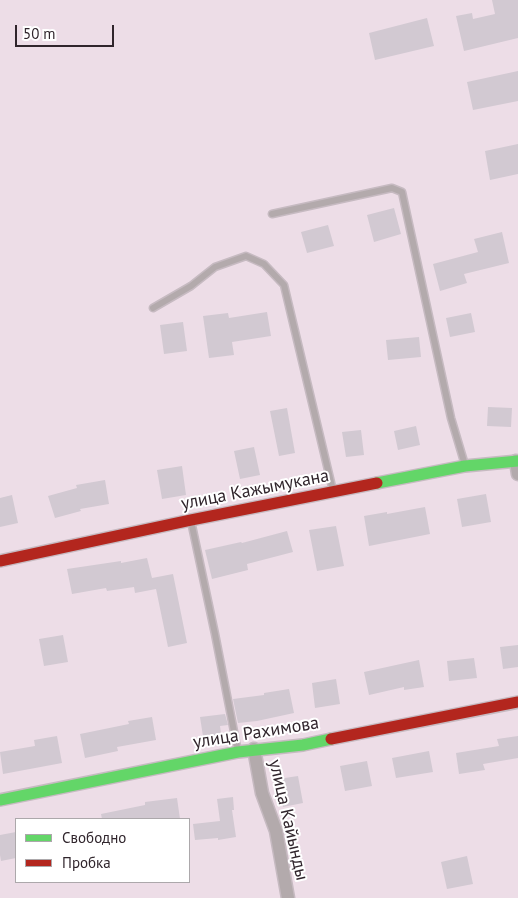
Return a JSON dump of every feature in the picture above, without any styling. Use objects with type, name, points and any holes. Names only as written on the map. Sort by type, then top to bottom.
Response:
[{"type":"street","name":"улица Кажымукана","points":[[0,561],[191,520],[465,466],[517,461]]},
{"type":"street","points":[[517,461],[518,474]]},
{"type":"street","name":"улица Рахимова","points":[[0,800],[238,752],[303,745],[518,702]]},
{"type":"street","name":"улица Кайынды","points":[[254,750],[262,793],[276,831],[288,898]]},
{"type":"lane","points":[[272,214],[392,188],[402,192],[452,418],[465,466]]},
{"type":"lane","points":[[153,308],[191,286],[215,267],[246,256],[264,264],[284,285],[333,492]]},
{"type":"lane","points":[[191,520],[238,752]]},
{"type":"building","points":[[492,0],[518,0],[518,38],[464,51],[456,16],[472,13],[473,19],[495,14]]},
{"type":"building","points":[[427,18],[434,46],[375,60],[369,33]]},
{"type":"building","points":[[518,71],[518,101],[473,110],[467,82]]},
{"type":"building","points":[[518,144],[518,174],[490,180],[485,151]]},
{"type":"building","points":[[394,208],[401,234],[374,242],[367,215]]},
{"type":"building","points":[[328,225],[334,246],[307,253],[301,232]]},
{"type":"building","points":[[502,232],[509,263],[464,274],[467,283],[440,291],[433,264],[478,252],[474,239]]},
{"type":"building","points":[[267,312],[271,336],[232,342],[234,355],[209,358],[203,316],[228,313],[229,318]]},
{"type":"building","points":[[471,313],[475,332],[450,337],[446,318]]},
{"type":"building","points":[[183,322],[187,351],[164,354],[160,325]]},
{"type":"building","points":[[419,337],[421,357],[388,360],[386,340]]},
{"type":"building","points":[[488,407],[512,408],[511,427],[487,426]]},
{"type":"building","points":[[287,408],[295,453],[279,456],[270,411]]},
{"type":"building","points":[[416,426],[420,445],[398,450],[394,431]]},
{"type":"building","points":[[361,430],[364,455],[346,457],[342,432]]},
{"type":"building","points":[[254,447],[260,475],[240,479],[234,451]]},
{"type":"building","points":[[182,466],[186,495],[162,499],[157,470]]},
{"type":"building","points":[[105,480],[109,504],[80,509],[81,511],[55,518],[48,496],[77,488],[76,485]]},
{"type":"building","points":[[486,494],[491,522],[462,527],[457,499]]},
{"type":"building","points":[[12,495],[18,523],[0,527],[0,498]]},
{"type":"building","points":[[425,507],[430,534],[369,546],[364,516]]},
{"type":"building","points":[[336,526],[344,566],[317,571],[309,530]]},
{"type":"building","points":[[287,531],[293,552],[247,564],[248,570],[212,579],[205,550],[242,543]]},
{"type":"building","points":[[147,558],[152,578],[173,574],[187,643],[168,647],[156,589],[135,593],[134,587],[107,591],[106,588],[72,594],[67,569]]},
{"type":"building","points":[[63,635],[68,662],[44,666],[39,639]]},
{"type":"building","points":[[518,645],[518,667],[503,669],[500,647]]},
{"type":"building","points":[[474,658],[477,678],[449,681],[447,661]]},
{"type":"building","points":[[419,660],[424,687],[404,690],[404,687],[369,695],[364,672]]},
{"type":"building","points":[[336,679],[340,704],[315,708],[312,683]]},
{"type":"building","points":[[289,689],[294,713],[238,723],[233,699],[264,695],[264,693]]},
{"type":"building","points":[[225,714],[228,725],[220,726],[222,740],[204,743],[200,717]]},
{"type":"building","points":[[152,717],[156,740],[117,747],[118,751],[85,758],[80,734],[129,724],[128,721]]},
{"type":"building","points":[[57,736],[62,763],[3,774],[0,752],[35,746],[34,740]]},
{"type":"building","points":[[518,736],[518,758],[483,764],[485,770],[459,774],[456,753],[499,746],[497,739]]},
{"type":"building","points":[[429,751],[433,772],[396,778],[392,758]]},
{"type":"building","points":[[367,761],[372,786],[345,791],[340,766]]},
{"type":"building","points":[[298,776],[303,803],[283,807],[278,779]]},
{"type":"building","points":[[233,797],[234,810],[232,810],[236,837],[218,840],[218,838],[195,840],[193,824],[220,821],[217,799]]},
{"type":"building","points":[[177,798],[180,818],[102,818],[101,814],[145,805],[145,802]]},
{"type":"building","points":[[15,832],[15,858],[1,861],[0,835]]},
{"type":"building","points":[[467,856],[473,884],[447,889],[441,862]]},
{"type":"traffic: fast","points":[[377,483],[465,466],[518,461]]},
{"type":"traffic: fast","points":[[0,800],[238,752],[303,745],[331,739]]},
{"type":"traffic: jam","points":[[0,561],[377,483]]},
{"type":"traffic: jam","points":[[331,739],[518,702]]}]
